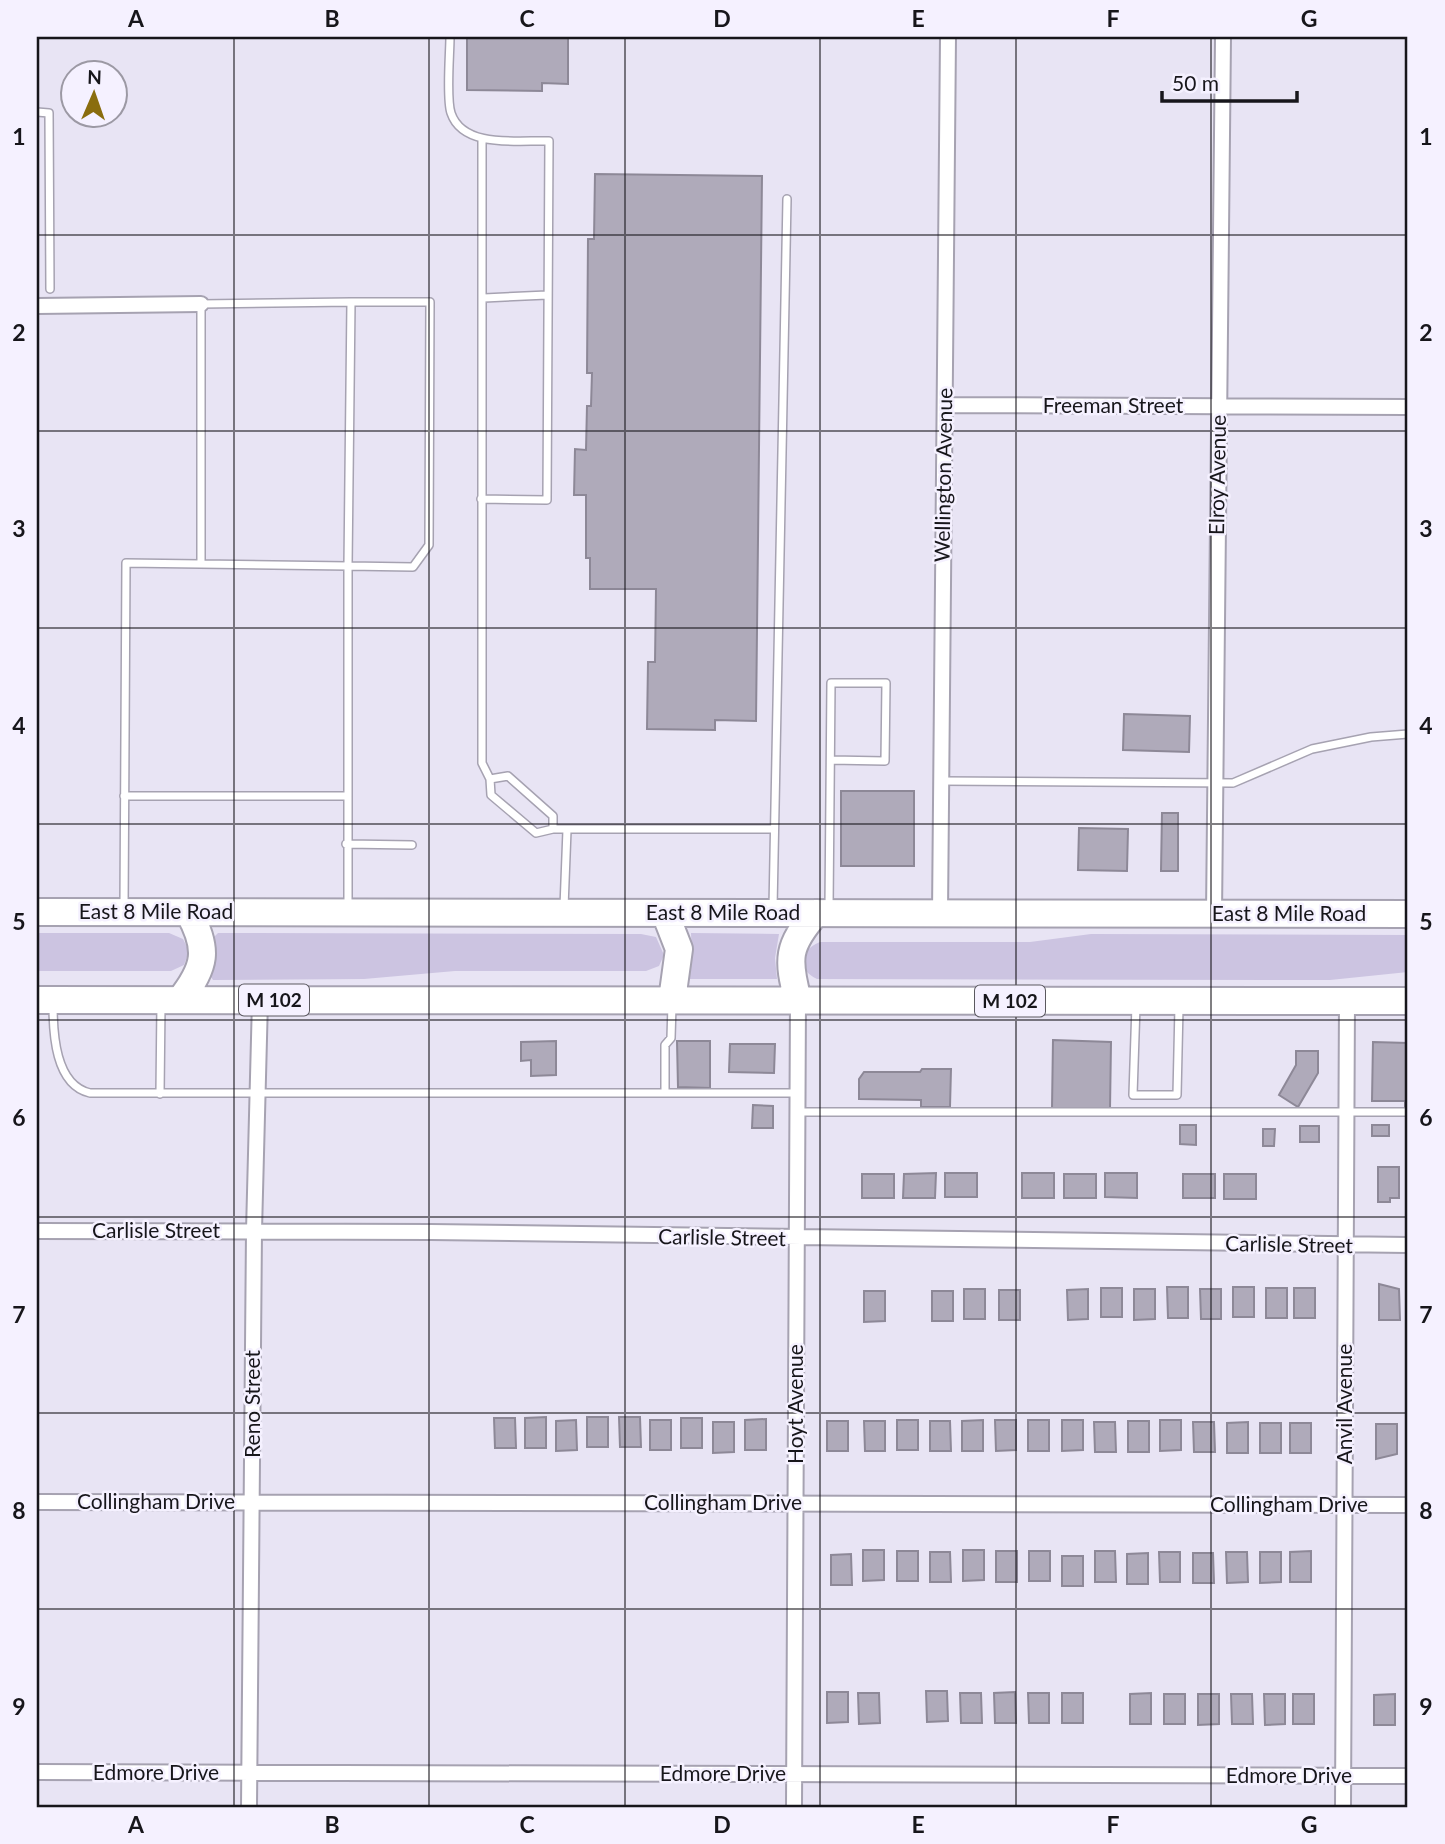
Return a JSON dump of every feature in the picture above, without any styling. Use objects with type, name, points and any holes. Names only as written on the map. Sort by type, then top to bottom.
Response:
[{"type":"highway","name":"East 8 Mile Road","points":[[37,912],[1408,914]]},
{"type":"highway","points":[[171,1000],[194,983],[202,958],[201,939],[189,913]]},
{"type":"highway","points":[[665,913],[679,949],[672,1000]]},
{"type":"highway","points":[[798,1000],[791,952],[800,931],[822,913]]},
{"type":"highway","name":"M 102","points":[[45,1000],[1408,1001]]},
{"type":"street","name":"Wellington Avenue","points":[[940,913],[948,37]]},
{"type":"street","name":"Elroy Avenue","points":[[1214,914],[1223,37]]},
{"type":"street","points":[[37,306],[201,304]]},
{"type":"street","name":"Freeman Street","points":[[944,405],[1408,407]]},
{"type":"street","name":"Reno Street","points":[[249,1807],[254,1231],[260,1000]]},
{"type":"street","name":"Hoyt Avenue","points":[[794,1807],[798,1000]]},
{"type":"street","name":"Anvil Avenue","points":[[1343,1807],[1347,1001]]},
{"type":"street","name":"Carlisle Street","points":[[37,1231],[254,1231],[1408,1245]]},
{"type":"street","name":"Collingham Drive","points":[[37,1502],[1408,1505]]},
{"type":"street","name":"Edmore Drive","points":[[37,1772],[1408,1776]]},
{"type":"lane","points":[[450,37],[451,113],[462,130],[482,139],[548,141],[547,500],[481,499]]},
{"type":"lane","points":[[37,112],[49,113],[50,289]]},
{"type":"lane","points":[[482,139],[482,763],[490,779],[491,795],[536,832],[553,829],[774,829]]},
{"type":"lane","points":[[773,913],[787,199]]},
{"type":"lane","points":[[484,298],[547,295]]},
{"type":"lane","points":[[348,912],[346,844],[351,302]]},
{"type":"lane","points":[[124,913],[126,563],[413,567],[429,545],[430,302],[201,304],[201,564]]},
{"type":"lane","points":[[822,913],[831,760],[831,683],[886,683],[885,761],[831,760]]},
{"type":"lane","points":[[940,781],[1233,783],[1312,749],[1371,737],[1408,734]]},
{"type":"lane","points":[[490,779],[509,776],[553,816],[553,829]]},
{"type":"lane","points":[[124,796],[348,796]]},
{"type":"lane","points":[[564,913],[567,830]]},
{"type":"lane","points":[[346,844],[412,845]]},
{"type":"lane","points":[[45,1000],[55,1045],[76,1087],[90,1093],[798,1093]]},
{"type":"lane","points":[[160,1094],[171,1000]]},
{"type":"lane","points":[[666,1094],[665,1045],[671,1038],[672,1000]]},
{"type":"lane","points":[[1136,1000],[1133,1095],[1177,1095],[1179,1000]]},
{"type":"lane","points":[[797,1112],[1408,1112]]},
{"type":"shaded area","points":[[37,933],[169,933],[183,939],[189,951],[184,965],[171,971],[37,971]]},
{"type":"shaded area","points":[[218,933],[641,934],[656,937],[664,955],[659,966],[646,971],[455,971],[364,979],[213,980],[211,977],[216,961],[214,937]]},
{"type":"shaded area","points":[[691,933],[779,934],[775,958],[777,979],[687,979],[692,962]]},
{"type":"shaded area","points":[[1091,934],[1408,935],[1408,972],[1330,980],[817,979],[810,975],[803,965],[808,950],[820,942],[1030,942]]},
{"type":"building","points":[[467,37],[568,37],[568,84],[542,83],[542,91],[467,90]]},
{"type":"building","points":[[595,174],[762,176],[756,721],[715,720],[715,730],[647,729],[648,662],[655,662],[656,589],[590,589],[590,558],[586,558],[586,495],[574,495],[575,449],[586,450],[587,406],[591,406],[592,373],[587,373],[588,239],[594,239]]},
{"type":"building","points":[[1124,714],[1190,716],[1189,752],[1123,750]]},
{"type":"building","points":[[841,791],[914,791],[914,866],[841,866]]},
{"type":"building","points":[[1162,813],[1178,813],[1178,871],[1161,871]]},
{"type":"building","points":[[1079,828],[1128,829],[1127,871],[1078,870]]},
{"type":"building","points":[[1053,1040],[1111,1042],[1110,1109],[1052,1108]]},
{"type":"building","points":[[556,1041],[556,1075],[531,1076],[531,1060],[521,1061],[521,1042]]},
{"type":"building","points":[[677,1041],[710,1041],[710,1088],[678,1087]]},
{"type":"building","points":[[1373,1042],[1408,1043],[1408,1107],[1405,1107],[1405,1101],[1372,1101]]},
{"type":"building","points":[[730,1044],[775,1044],[774,1073],[729,1072]]},
{"type":"building","points":[[1296,1051],[1318,1051],[1318,1073],[1298,1107],[1279,1095],[1296,1065]]},
{"type":"building","points":[[922,1069],[951,1069],[950,1107],[921,1107],[921,1100],[859,1099],[859,1079],[864,1072],[920,1072]]},
{"type":"building","points":[[753,1105],[773,1106],[773,1128],[752,1128]]},
{"type":"building","points":[[1180,1125],[1196,1125],[1196,1145],[1180,1144]]},
{"type":"building","points":[[1372,1125],[1389,1125],[1389,1136],[1372,1136]]},
{"type":"building","points":[[1300,1126],[1319,1126],[1319,1142],[1300,1142]]},
{"type":"building","points":[[1263,1129],[1275,1129],[1274,1146],[1263,1146]]},
{"type":"building","points":[[1378,1167],[1399,1167],[1399,1198],[1390,1198],[1390,1202],[1378,1202]]},
{"type":"building","points":[[936,1173],[935,1198],[903,1198],[904,1174]]},
{"type":"building","points":[[945,1173],[977,1173],[977,1197],[945,1197]]},
{"type":"building","points":[[1022,1173],[1054,1173],[1054,1198],[1022,1198]]},
{"type":"building","points":[[1105,1173],[1137,1173],[1137,1198],[1105,1197]]},
{"type":"building","points":[[862,1174],[894,1174],[894,1198],[862,1198]]},
{"type":"building","points":[[1064,1174],[1096,1174],[1096,1198],[1064,1198]]},
{"type":"building","points":[[1183,1174],[1215,1174],[1215,1198],[1183,1198]]},
{"type":"building","points":[[1224,1174],[1256,1174],[1256,1199],[1224,1199]]},
{"type":"building","points":[[1379,1284],[1399,1289],[1400,1320],[1379,1320]]},
{"type":"building","points":[[1167,1287],[1188,1287],[1188,1318],[1168,1318]]},
{"type":"building","points":[[1233,1287],[1254,1287],[1254,1317],[1233,1317]]},
{"type":"building","points":[[1101,1288],[1122,1288],[1122,1317],[1101,1317]]},
{"type":"building","points":[[1266,1288],[1287,1288],[1287,1318],[1266,1318]]},
{"type":"building","points":[[1294,1288],[1315,1288],[1315,1318],[1294,1318]]},
{"type":"building","points":[[964,1289],[985,1289],[985,1319],[964,1319]]},
{"type":"building","points":[[1088,1289],[1088,1319],[1068,1320],[1067,1290]]},
{"type":"building","points":[[1134,1289],[1155,1289],[1155,1319],[1134,1320]]},
{"type":"building","points":[[1200,1289],[1221,1289],[1221,1319],[1201,1319]]},
{"type":"building","points":[[999,1290],[1020,1290],[1020,1320],[999,1320]]},
{"type":"building","points":[[864,1291],[885,1291],[885,1321],[864,1322]]},
{"type":"building","points":[[932,1291],[953,1291],[953,1321],[932,1321]]},
{"type":"building","points":[[546,1417],[546,1448],[525,1448],[525,1418]]},
{"type":"building","points":[[587,1417],[608,1417],[608,1447],[587,1447]]},
{"type":"building","points":[[619,1417],[640,1417],[641,1447],[620,1447]]},
{"type":"building","points":[[494,1418],[515,1418],[516,1448],[495,1448]]},
{"type":"building","points":[[681,1418],[702,1418],[702,1448],[681,1448]]},
{"type":"building","points":[[766,1419],[766,1450],[745,1450],[745,1420]]},
{"type":"building","points":[[576,1420],[577,1450],[556,1451],[556,1421]]},
{"type":"building","points":[[650,1420],[671,1420],[671,1450],[650,1450]]},
{"type":"building","points":[[897,1420],[918,1420],[918,1450],[897,1450]]},
{"type":"building","points":[[983,1420],[983,1451],[962,1451],[962,1421]]},
{"type":"building","points":[[995,1420],[1016,1420],[1016,1450],[996,1451]]},
{"type":"building","points":[[1028,1420],[1049,1420],[1049,1451],[1028,1451]]},
{"type":"building","points":[[1062,1420],[1083,1420],[1083,1450],[1062,1451]]},
{"type":"building","points":[[1160,1420],[1181,1420],[1181,1450],[1160,1451]]},
{"type":"building","points":[[827,1421],[848,1421],[848,1451],[827,1451]]},
{"type":"building","points":[[864,1421],[885,1421],[885,1451],[865,1451]]},
{"type":"building","points":[[930,1421],[950,1421],[951,1451],[930,1451]]},
{"type":"building","points":[[1128,1421],[1149,1421],[1149,1452],[1128,1452]]},
{"type":"building","points":[[713,1422],[734,1422],[734,1452],[713,1453]]},
{"type":"building","points":[[1094,1422],[1115,1422],[1116,1452],[1095,1452]]},
{"type":"building","points":[[1193,1422],[1214,1422],[1215,1452],[1194,1452]]},
{"type":"building","points":[[1248,1422],[1248,1453],[1227,1453],[1227,1423]]},
{"type":"building","points":[[1260,1423],[1281,1423],[1281,1453],[1260,1453]]},
{"type":"building","points":[[1290,1423],[1311,1423],[1311,1453],[1290,1453]]},
{"type":"building","points":[[1376,1424],[1397,1424],[1397,1454],[1376,1459]]},
{"type":"building","points":[[863,1550],[884,1550],[884,1580],[863,1581]]},
{"type":"building","points":[[963,1550],[984,1550],[984,1580],[963,1581]]},
{"type":"building","points":[[897,1551],[918,1551],[918,1581],[897,1581]]},
{"type":"building","points":[[996,1551],[1017,1551],[1017,1582],[996,1582]]},
{"type":"building","points":[[1029,1551],[1050,1551],[1050,1581],[1029,1581]]},
{"type":"building","points":[[1095,1551],[1115,1551],[1116,1582],[1095,1582]]},
{"type":"building","points":[[1311,1551],[1311,1582],[1290,1582],[1290,1552]]},
{"type":"building","points":[[930,1552],[950,1552],[951,1582],[930,1582]]},
{"type":"building","points":[[1159,1552],[1180,1552],[1180,1582],[1160,1582]]},
{"type":"building","points":[[1226,1552],[1247,1552],[1248,1582],[1227,1583]]},
{"type":"building","points":[[1260,1552],[1281,1552],[1281,1582],[1260,1583]]},
{"type":"building","points":[[1148,1553],[1148,1584],[1127,1584],[1127,1554]]},
{"type":"building","points":[[1193,1553],[1213,1553],[1214,1583],[1193,1583]]},
{"type":"building","points":[[851,1554],[852,1585],[831,1585],[831,1555]]},
{"type":"building","points":[[1062,1556],[1083,1556],[1083,1586],[1062,1586]]},
{"type":"building","points":[[926,1691],[947,1691],[948,1721],[927,1722]]},
{"type":"building","points":[[827,1692],[848,1692],[848,1722],[827,1723]]},
{"type":"building","points":[[1015,1692],[1016,1723],[995,1723],[994,1693]]},
{"type":"building","points":[[858,1693],[879,1693],[880,1723],[859,1724]]},
{"type":"building","points":[[960,1693],[981,1693],[982,1723],[961,1723]]},
{"type":"building","points":[[1028,1693],[1049,1693],[1049,1723],[1029,1723]]},
{"type":"building","points":[[1062,1693],[1083,1693],[1083,1723],[1062,1723]]},
{"type":"building","points":[[1151,1693],[1151,1724],[1130,1724],[1130,1694]]},
{"type":"building","points":[[1164,1694],[1185,1694],[1185,1724],[1164,1724]]},
{"type":"building","points":[[1198,1694],[1219,1694],[1219,1724],[1198,1725]]},
{"type":"building","points":[[1231,1694],[1252,1694],[1253,1724],[1232,1724]]},
{"type":"building","points":[[1264,1694],[1285,1694],[1285,1724],[1265,1725]]},
{"type":"building","points":[[1293,1694],[1314,1694],[1314,1724],[1293,1724]]},
{"type":"building","points":[[1395,1694],[1395,1725],[1374,1725],[1374,1695]]}]
